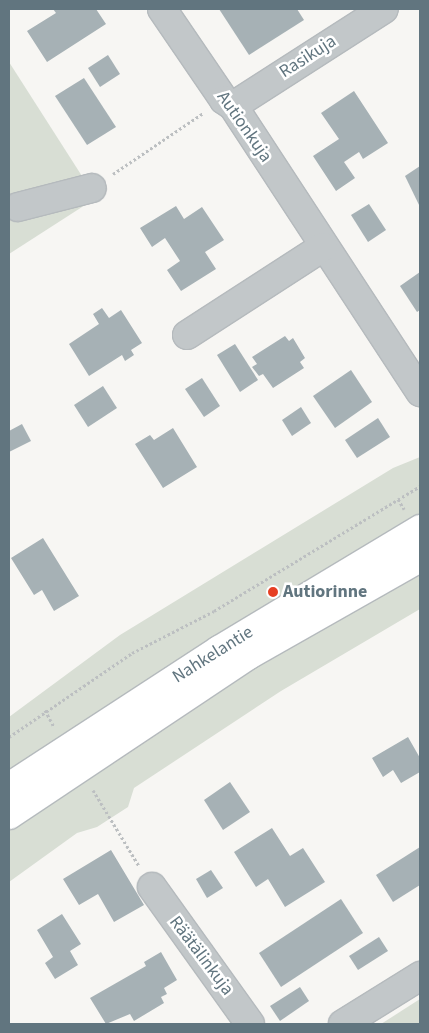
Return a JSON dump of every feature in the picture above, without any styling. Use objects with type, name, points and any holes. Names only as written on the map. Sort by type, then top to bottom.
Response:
[{"type":"main road","name":"Nahkelantie","points":[[9,815],[72,758],[420,529]]},
{"type":"main road","name":"Nahkelantie","points":[[9,787],[72,758],[420,558]]},
{"type":"street","name":"Autionkuja","points":[[162,9],[229,103],[420,392]]},
{"type":"street","name":"Rasikuja","points":[[229,103],[384,9]]},
{"type":"street","points":[[18,207],[92,188]]},
{"type":"street","points":[[187,335],[323,247]]},
{"type":"street","name":"Räätälinkuja","points":[[152,887],[250,1024]]},
{"type":"street","points":[[343,1024],[420,976]]},
{"type":"path","points":[[92,188],[229,103]]},
{"type":"path","points":[[9,737],[45,710],[132,653],[266,580],[420,486]]},
{"type":"path","points":[[266,580],[270,586]]},
{"type":"path","points":[[45,710],[72,758],[152,887]]},
{"type":"shaded area","points":[[9,62],[96,198],[9,254]]},
{"type":"shaded area","points":[[420,457],[420,609],[281,691],[134,788],[128,807],[97,827],[77,833],[9,882],[9,717],[120,635],[393,468]]},
{"type":"shaded area","points":[[420,999],[420,1024],[381,1024]]},
{"type":"building","points":[[53,9],[96,9],[106,24],[47,62],[27,31],[56,13]]},
{"type":"building","points":[[219,9],[297,9],[304,20],[249,55]]},
{"type":"building","points":[[108,55],[120,74],[100,87],[88,68]]},
{"type":"building","points":[[84,78],[116,127],[87,145],[55,96]]},
{"type":"building","points":[[354,91],[388,143],[363,159],[359,152],[344,162],[355,178],[336,191],[313,156],[339,139],[321,113]]},
{"type":"building","points":[[420,166],[420,207],[405,176]]},
{"type":"building","points":[[369,204],[386,230],[368,242],[351,215]]},
{"type":"building","points":[[176,206],[184,219],[202,207],[224,240],[205,252],[216,269],[181,291],[167,270],[180,261],[165,238],[152,247],[140,228]]},
{"type":"building","points":[[420,272],[420,310],[417,312],[400,286]]},
{"type":"building","points":[[102,308],[109,318],[121,310],[142,343],[131,350],[134,355],[125,361],[122,355],[89,376],[69,344],[99,324],[93,314]]},
{"type":"building","points":[[285,336],[289,341],[293,338],[305,358],[300,362],[304,368],[273,388],[263,374],[259,376],[252,367],[257,364],[252,357]]},
{"type":"building","points":[[235,344],[258,380],[240,392],[217,355]]},
{"type":"building","points":[[351,370],[372,402],[335,428],[313,396]]},
{"type":"building","points":[[202,378],[220,406],[204,417],[185,389]]},
{"type":"building","points":[[103,386],[117,408],[88,427],[74,405]]},
{"type":"building","points":[[301,407],[311,423],[292,436],[282,420]]},
{"type":"building","points":[[378,418],[390,437],[357,458],[345,440]]},
{"type":"building","points":[[22,424],[31,441],[9,452],[9,431]]},
{"type":"building","points":[[173,428],[197,467],[163,488],[135,444],[150,435],[154,440]]},
{"type":"building","points":[[43,538],[79,596],[54,611],[42,590],[34,595],[11,558]]},
{"type":"building","points":[[408,737],[420,758],[420,772],[401,783],[393,770],[383,777],[372,758]]},
{"type":"building","points":[[230,782],[250,812],[223,830],[204,800]]},
{"type":"building","points":[[272,828],[290,856],[303,848],[325,882],[285,907],[268,879],[256,887],[234,852]]},
{"type":"building","points":[[420,847],[420,885],[393,902],[376,875]]},
{"type":"building","points":[[111,850],[144,905],[114,922],[98,894],[79,905],[63,879]]},
{"type":"building","points":[[211,870],[223,888],[207,898],[196,879]]},
{"type":"building","points":[[341,899],[363,933],[281,987],[259,953]]},
{"type":"building","points":[[62,914],[81,944],[70,951],[78,965],[55,979],[45,963],[53,957],[37,930]]},
{"type":"building","points":[[379,937],[388,951],[358,970],[349,956]]},
{"type":"building","points":[[161,952],[177,980],[164,988],[167,994],[161,997],[164,1003],[134,1021],[130,1014],[106,1024],[90,998],[146,966],[144,962]]},
{"type":"building","points":[[300,987],[309,1001],[280,1021],[270,1006]]},
{"type":"place","name":"Autiorinne","points":[[273,592]]}]
